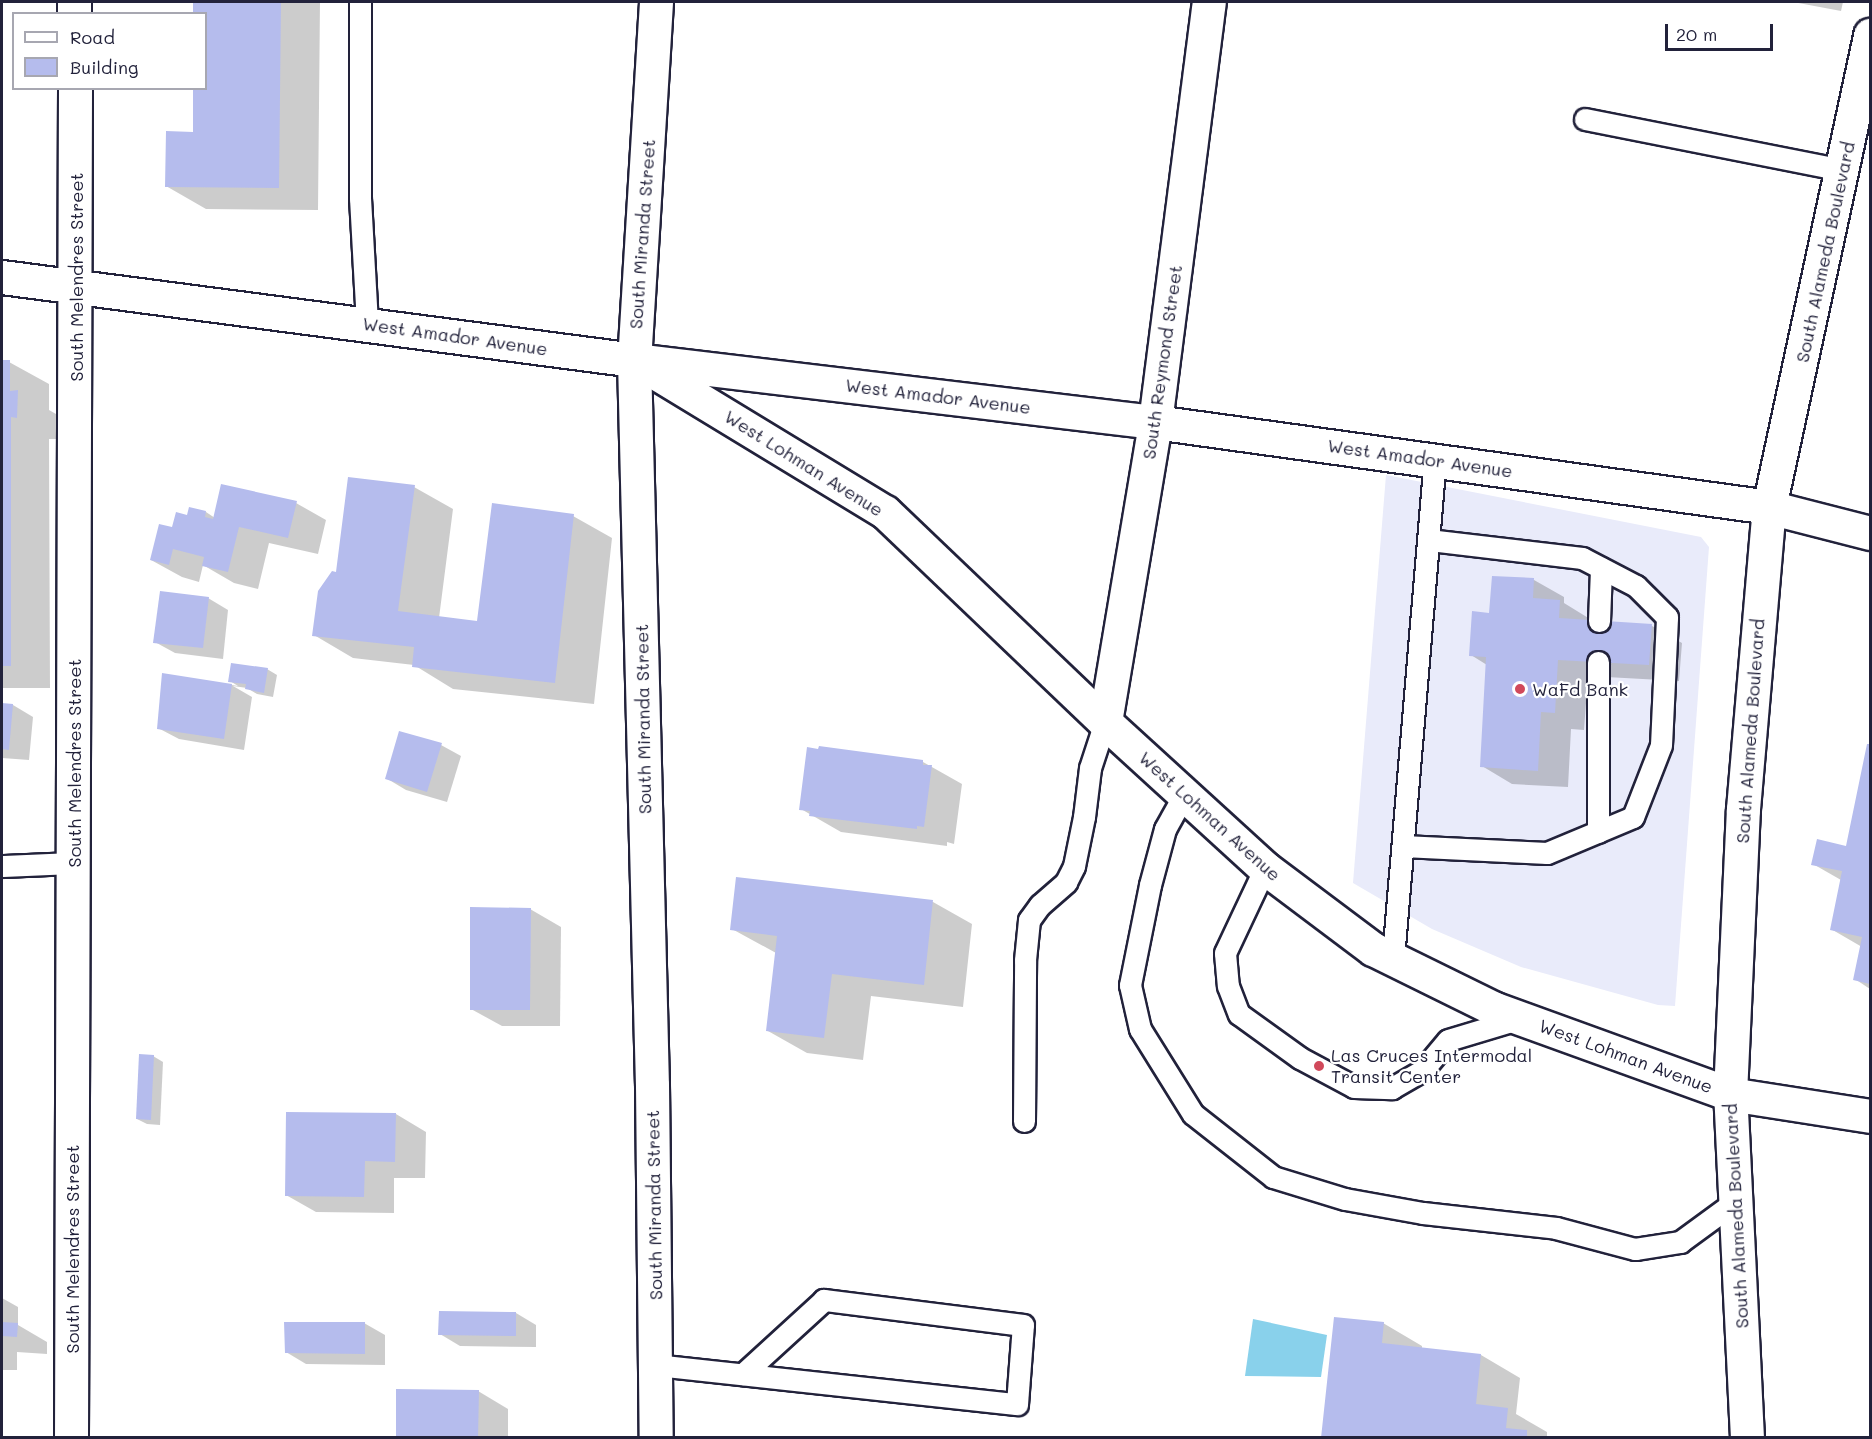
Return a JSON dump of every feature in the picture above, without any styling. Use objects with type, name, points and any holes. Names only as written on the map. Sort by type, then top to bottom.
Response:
[{"type":"main road","name":"South Miranda Street","points":[[656,2],[634,360],[652,1085],[657,1437]]},
{"type":"main road","name":"South Reymond Street","points":[[1105,722],[1155,422],[1209,2]]},
{"type":"main road","name":"South Alameda Boulevard","points":[[1747,1437],[1730,1094],[1743,809],[1769,507],[1843,170],[1870,35]]},
{"type":"main road","name":"South Melendres Street","points":[[71,1437],[75,90]]},
{"type":"main road","name":"West Amador Avenue","points":[[2,277],[634,360],[1155,422],[1769,507],[1870,533]]},
{"type":"main road","name":"West Lohman Avenue","points":[[634,360],[885,512],[1105,722],[1265,868],[1373,949],[1495,1010],[1730,1094],[1870,1116]]},
{"type":"lane","points":[[360,2],[360,198],[367,324]]},
{"type":"lane","points":[[1586,119],[1843,170]]},
{"type":"lane","points":[[1393,958],[1435,461]]},
{"type":"lane","points":[[1403,846],[1547,853],[1633,817],[1661,745],[1667,617],[1636,586],[1582,558],[1428,540]]},
{"type":"lane","points":[[1599,621],[1601,568]]},
{"type":"lane","points":[[1598,662],[1598,832]]},
{"type":"lane","points":[[1024,1121],[1025,960],[1029,920],[1040,905],[1066,882],[1074,866],[1084,818],[1090,768],[1105,722]]},
{"type":"lane","points":[[1185,793],[1165,829],[1150,885],[1130,984],[1140,1029],[1193,1114],[1273,1177],[1345,1198],[1423,1213],[1556,1228],[1635,1249],[1680,1242],[1736,1201]]},
{"type":"lane","points":[[2,866],[74,863]]},
{"type":"lane","points":[[1265,868],[1225,953],[1228,986],[1239,1014],[1300,1058],[1354,1087],[1392,1088],[1422,1071],[1448,1040],[1521,1018]]},
{"type":"lane","points":[[656,1365],[1017,1404],[1023,1325],[824,1299],[743,1374]]},
{"type":"shaded area","points":[[1386,475],[1701,537],[1709,547],[1675,1006],[1658,1005],[1521,967],[1432,929],[1353,883]]},
{"type":"water","points":[[1253,1319],[1327,1335],[1321,1377],[1245,1376]]},
{"type":"building","points":[[193,2],[281,2],[279,188],[165,187],[166,131],[193,132],[193,90],[207,90],[207,12],[193,12]]},
{"type":"building","points":[[2,360],[10,360],[10,391],[18,390],[17,418],[11,417],[11,666],[2,666]]},
{"type":"building","points":[[348,477],[415,485],[398,611],[477,621],[492,503],[574,514],[555,683],[412,667],[414,647],[312,636],[318,591],[332,571],[336,572]]},
{"type":"building","points":[[221,484],[297,501],[288,538],[239,527],[228,572],[202,566],[204,557],[173,549],[169,565],[150,560],[159,524],[172,527],[176,512],[187,515],[189,507],[206,511],[205,517],[213,519]]},
{"type":"building","name":"WaFd Bank","points":[[1492,576],[1534,578],[1533,598],[1560,600],[1559,618],[1652,624],[1649,665],[1558,660],[1555,713],[1541,712],[1538,771],[1480,767],[1486,657],[1469,656],[1472,611],[1489,613]]},
{"type":"building","points":[[160,591],[209,597],[203,648],[153,643]]},
{"type":"building","points":[[231,663],[268,668],[264,693],[245,689],[246,684],[228,682]]},
{"type":"building","points":[[162,673],[232,684],[224,739],[157,729]]},
{"type":"building","points":[[2,703],[13,704],[9,750],[2,749]]},
{"type":"building","points":[[399,731],[442,743],[427,792],[385,779]]},
{"type":"building","points":[[1867,744],[1870,744],[1870,984],[1853,980],[1862,937],[1830,930],[1842,871],[1811,865],[1817,839],[1846,846]]},
{"type":"building","points":[[819,746],[923,760],[923,765],[932,765],[924,827],[917,826],[917,829],[809,816],[810,811],[799,810],[807,747],[818,749]]},
{"type":"building","points":[[736,877],[933,900],[924,985],[832,974],[824,1038],[766,1031],[777,936],[730,930]]},
{"type":"building","points":[[470,907],[531,908],[530,1010],[470,1010]]},
{"type":"building","points":[[139,1054],[154,1055],[151,1120],[136,1119]]},
{"type":"building","points":[[286,1112],[396,1113],[395,1162],[365,1161],[364,1197],[285,1196]]},
{"type":"building","points":[[439,1311],[516,1312],[516,1336],[438,1335]]},
{"type":"building","points":[[1334,1317],[1384,1322],[1382,1343],[1481,1354],[1476,1404],[1508,1408],[1506,1428],[1527,1430],[1527,1438],[1321,1438]]},
{"type":"building","points":[[2,1322],[18,1323],[17,1337],[2,1336]]},
{"type":"building","points":[[284,1322],[365,1322],[365,1354],[285,1353]]},
{"type":"building","points":[[396,1389],[479,1390],[478,1438],[396,1438]]},
{"type":"place","name":"WaFd Bank","points":[[1520,689]]},
{"type":"place","name":"Las Cruces Intermodal Transit Center","points":[[1319,1066]]}]
